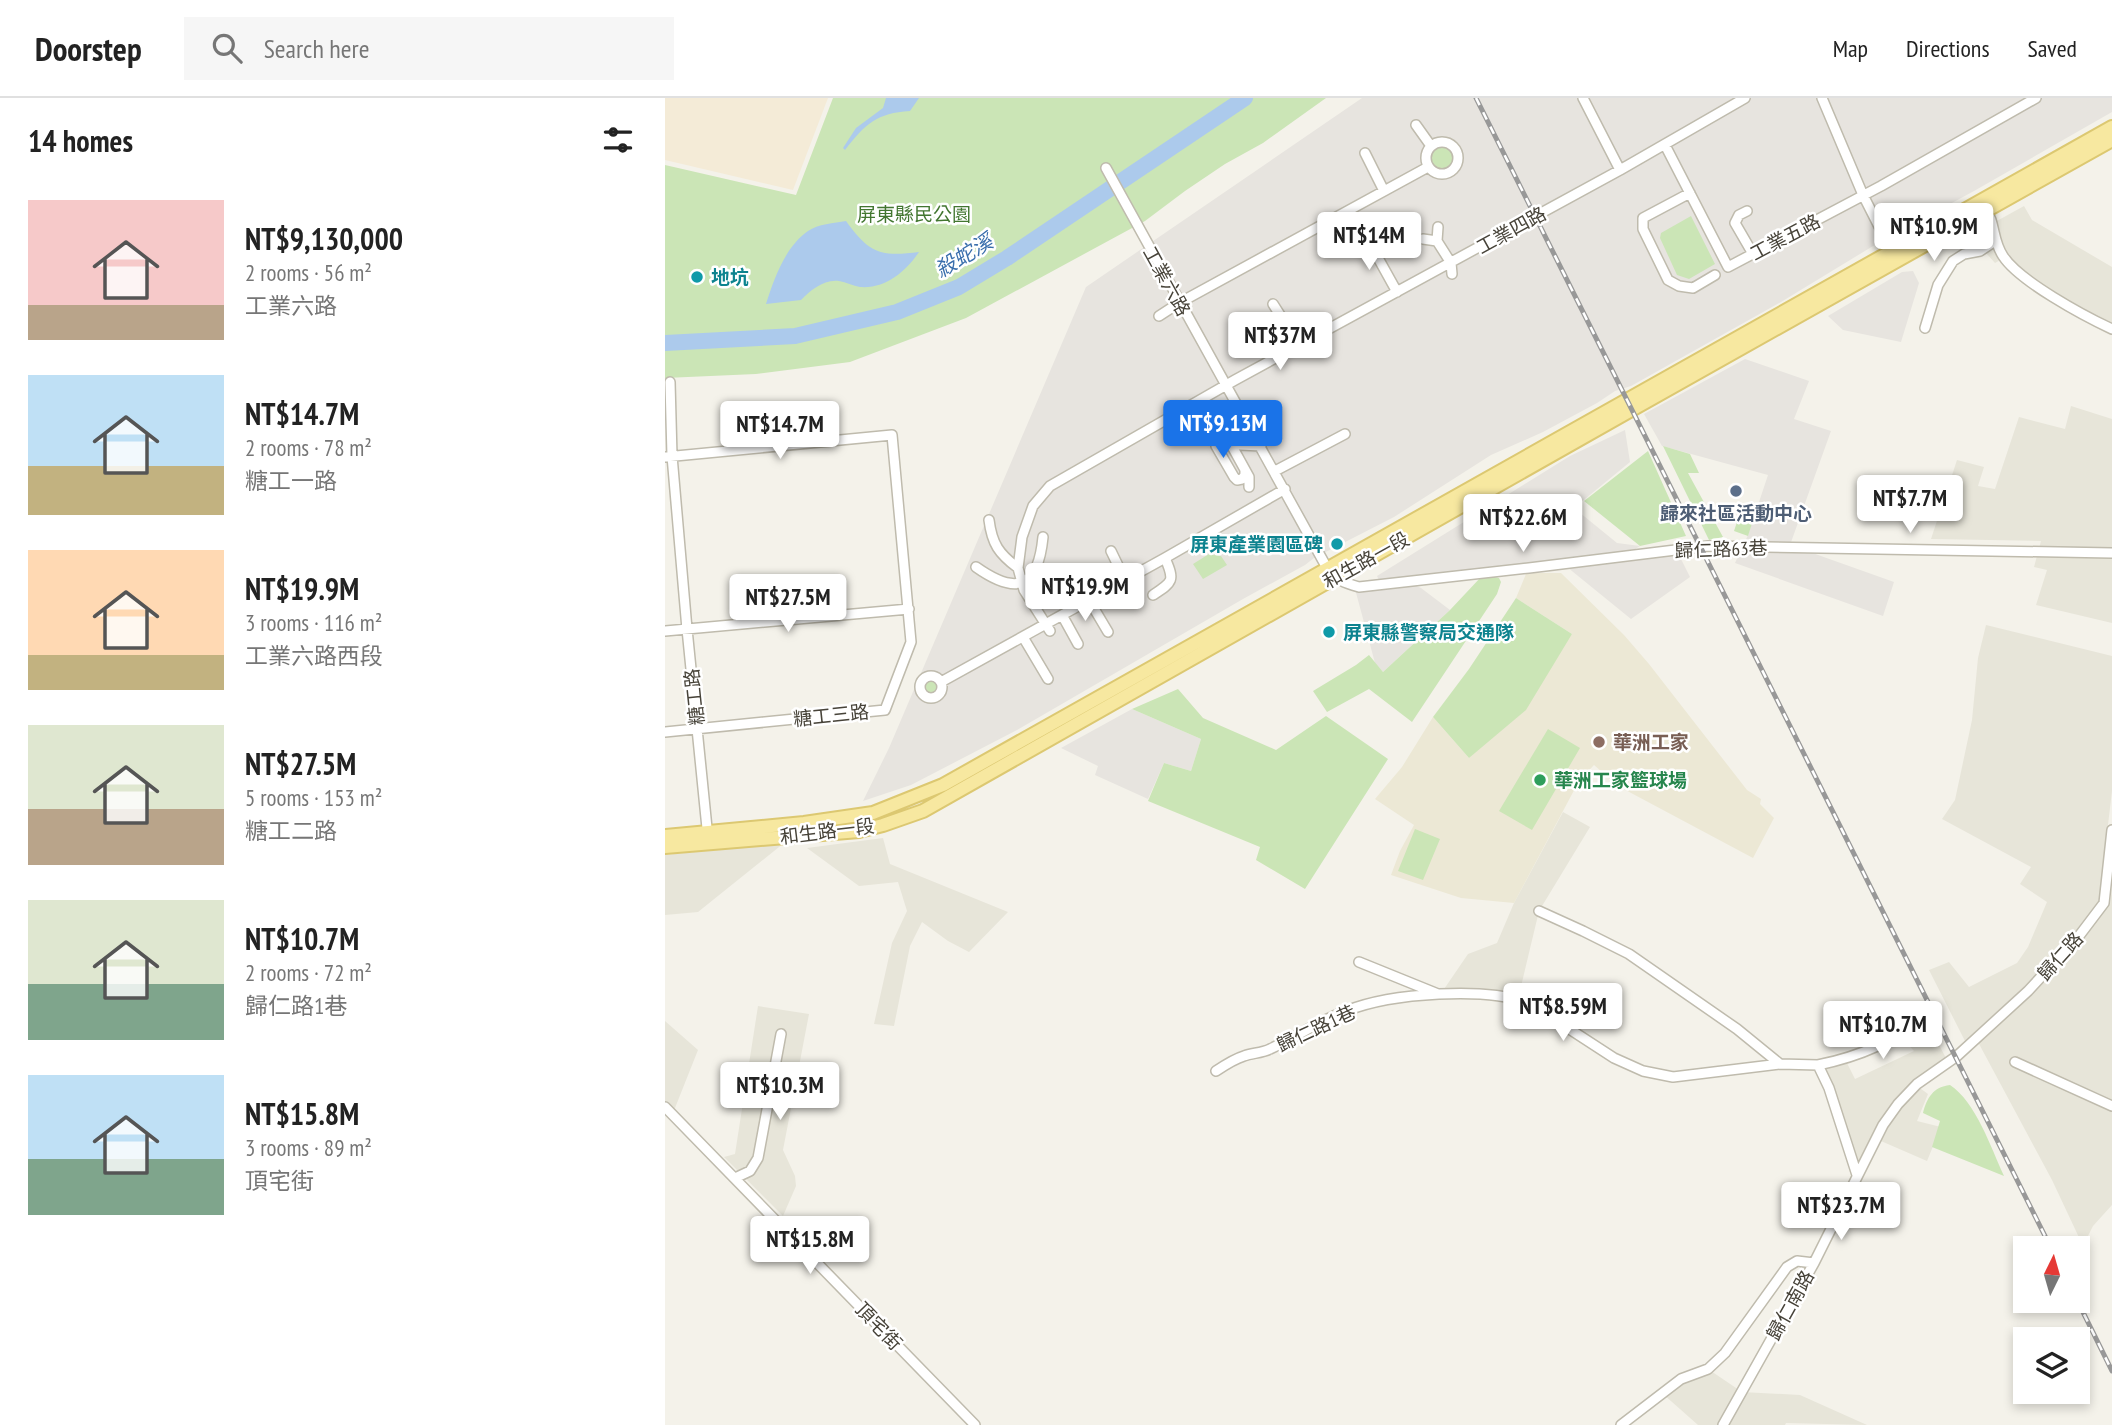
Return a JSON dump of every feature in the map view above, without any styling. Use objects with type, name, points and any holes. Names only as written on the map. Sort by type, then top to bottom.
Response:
[{"type":"main road","name":"和生路一段","points":[[665,847],[873,813],[943,785],[1331,573],[1894,257],[1984,206],[2112,127]]},
{"type":"main road","name":"和生路一段","points":[[1984,206],[2112,141]]},
{"type":"main road","name":"和生路一段","points":[[665,836],[708,838]]},
{"type":"street","points":[[1583,98],[1621,170]]},
{"type":"street","name":"工業四路","points":[[1048,628],[1022,583],[1018,568],[1022,537],[1033,506],[1050,486],[1226,385],[1621,170],[1745,98]]},
{"type":"street","points":[[1822,98],[1863,195],[1894,257]]},
{"type":"street","name":"工業五路","points":[[1665,145],[1728,267],[2036,98]]},
{"type":"street","points":[[1416,125],[1431,146]]},
{"type":"street","points":[[1446,142],[1455,149],[1458,159],[1454,169],[1444,175],[1434,173],[1428,167],[1426,155],[1431,146],[1446,142]]},
{"type":"street","points":[[1365,153],[1384,191]]},
{"type":"street","points":[[1159,316],[1428,167]]},
{"type":"street","name":"工業六路","points":[[1106,168],[1331,573]]},
{"type":"street","points":[[1690,193],[1643,218],[1643,229],[1668,280],[1679,286],[1693,288],[1715,275]]},
{"type":"street","points":[[1984,206],[1991,220],[1995,241],[2003,256],[2021,275],[2112,329]]},
{"type":"street","points":[[1747,211],[1739,215],[1735,223],[1753,254]]},
{"type":"street","points":[[1438,227],[1437,241],[1451,263],[1452,274]]},
{"type":"street","points":[[1367,238],[1397,292]]},
{"type":"street","points":[[1423,239],[1437,241]]},
{"type":"street","points":[[1925,328],[1938,285],[1954,261],[1964,254],[1980,251],[1995,241]]},
{"type":"street","points":[[1273,304],[1299,345]]},
{"type":"street","name":"糖工路","points":[[670,382],[668,457],[708,838]]},
{"type":"street","points":[[1222,428],[1249,477],[1248,487]]},
{"type":"street","points":[[1275,471],[1345,434]]},
{"type":"street","name":"糖工三路","points":[[665,732],[885,710],[911,642],[892,435],[668,457]]},
{"type":"street","points":[[1245,470],[1243,478],[1235,479],[1216,446],[1219,439],[1224,438],[1240,445],[1261,446]]},
{"type":"street","points":[[941,682],[1023,637],[1048,628],[1062,615],[1285,489]]},
{"type":"street","points":[[989,520],[991,535],[1003,558],[1018,568]]},
{"type":"street","points":[[976,567],[1009,584],[1022,583],[1029,579],[1038,565],[1043,537]]},
{"type":"street","name":"歸仁路63巷","points":[[1331,573],[1359,587],[1708,546],[2112,553]]},
{"type":"street","points":[[1111,551],[1125,580]]},
{"type":"street","points":[[1153,595],[1168,586],[1171,581],[1171,570],[1165,558]]},
{"type":"street","points":[[1089,600],[1108,632]]},
{"type":"street","points":[[665,631],[909,609]]},
{"type":"street","points":[[1062,615],[1078,644]]},
{"type":"street","points":[[1023,637],[1048,679]]},
{"type":"street","name":"歸仁路","points":[[1957,1056],[2028,991],[2108,904],[2112,830]]},
{"type":"street","points":[[1539,911],[1629,954],[1737,1029],[1780,1064]]},
{"type":"street","points":[[1359,962],[1440,995]]},
{"type":"street","name":"歸仁路1巷","points":[[1216,1071],[1245,1055],[1265,1052],[1303,1030],[1348,1010],[1397,998],[1493,995],[1518,999],[1531,1004],[1614,1058],[1643,1071],[1673,1077],[1780,1064],[1818,1065],[1842,1060],[1884,1044],[1930,1014]]},
{"type":"street","points":[[735,1178],[750,1171],[758,1158],[781,1034]]},
{"type":"street","name":"歸仁南路","points":[[1723,1425],[1814,1263],[1883,1125],[1917,1084],[1957,1056]]},
{"type":"street","points":[[2015,1062],[2112,1106]]},
{"type":"street","points":[[1818,1065],[1829,1088],[1857,1175]]},
{"type":"street","name":"頂宅街","points":[[665,1107],[975,1425]]},
{"type":"street","points":[[1621,1425],[1681,1379],[1708,1369],[1717,1361],[1787,1267],[1797,1261],[1814,1263]]},
{"type":"shaded area","points":[[665,98],[828,98],[793,190],[665,160]]},
{"type":"shaded area","points":[[1362,98],[2112,98],[2112,112],[1631,386],[1615,391],[1543,432],[1491,455],[1394,517],[1314,558],[1017,730],[911,785],[863,801],[889,748],[1086,287]]},
{"type":"shaded area","points":[[2024,206],[2032,220],[2112,267],[2112,334],[2047,296],[2016,268],[2009,255],[1995,263],[1986,253],[1995,222]]},
{"type":"shaded area","points":[[1913,271],[1919,283],[1901,342],[1843,330],[1828,316],[1902,272]]},
{"type":"shaded area","points":[[1745,359],[1809,381],[1794,419],[1831,431],[1790,545],[1894,582],[1883,616],[1735,563],[1748,535],[1768,475],[1662,446],[1644,414]]},
{"type":"shaded area","points":[[2071,406],[2112,419],[2112,623],[2036,605],[2047,570],[2034,567],[2041,541],[1931,539],[1957,460],[1984,467],[1978,486],[1995,489],[2019,417],[2065,429]]},
{"type":"shaded area","points":[[1625,430],[1630,462],[1574,508],[1617,543],[1640,546],[1629,553],[1380,582],[1377,576],[1570,456]]},
{"type":"shaded area","points":[[1678,553],[1690,577],[1631,619],[1567,567]]},
{"type":"shaded area","name":"華洲工家","points":[[1561,573],[1624,635],[1747,790],[1761,799],[1760,804],[1774,818],[1753,858],[1618,786],[1594,765],[1579,781],[1514,903],[1461,898],[1391,875],[1414,825],[1375,799],[1402,767],[1433,717],[1469,758],[1572,634],[1516,598],[1526,574]]},
{"type":"shaded area","points":[[1407,582],[1421,588],[1450,610],[1383,672],[1375,663],[1355,589]]},
{"type":"shaded area","points":[[1986,625],[2112,656],[2112,791],[2099,901],[2075,932],[2027,984],[1965,1041],[1929,970],[1949,962],[1969,987],[2017,963],[2028,947],[2047,902],[2020,884],[2031,867],[1942,819],[1955,800],[1972,720],[1978,658]]},
{"type":"shaded area","points":[[1132,709],[1201,739],[1191,771],[1164,763],[1148,799],[1095,775],[1098,766],[1061,748]]},
{"type":"shaded area","points":[[1563,812],[1590,827],[1539,911],[1518,999],[1440,995],[1468,954],[1497,943],[1514,903]]},
{"type":"shaded area","points":[[883,838],[890,864],[1008,912],[969,952],[922,922],[910,946],[894,1026],[874,1024],[892,943],[907,911],[898,882],[859,886],[807,848]]},
{"type":"shaded area","points":[[784,843],[698,912],[665,915],[665,855]]},
{"type":"shaded area","points":[[2112,887],[2112,1205],[2093,1226],[2088,1236],[2078,1236],[2052,1180],[1978,1042],[2040,985],[2087,934],[2110,904]]},
{"type":"shaded area","points":[[758,1006],[809,1014],[783,1150],[795,1176],[796,1186],[783,1216],[724,1157],[735,1154]]},
{"type":"shaded area","points":[[665,1021],[698,1050],[673,1113],[665,1113]]},
{"type":"shaded area","points":[[1927,1022],[1947,1060],[1913,1083],[1928,1094],[1917,1121],[1941,1127],[1927,1161],[1874,1138],[1858,1164],[1824,1068],[1846,1061],[1855,1079],[1914,1051],[1905,1041]]},
{"type":"shaded area","points":[[1708,1369],[1742,1392],[1800,1395],[1867,1425],[1698,1425],[1663,1394],[1681,1379]]},
{"type":"green space","name":"屏東縣民公園","points":[[833,98],[1326,98],[1263,143],[1185,191],[1145,221],[966,318],[850,362],[756,374],[665,378],[665,165],[796,195]]},
{"type":"green space","points":[[1442,142],[1454,146],[1458,158],[1454,170],[1442,174],[1430,170],[1426,158],[1430,146]]},
{"type":"green space","points":[[1691,216],[1715,264],[1689,279],[1677,275],[1660,238],[1661,233]]},
{"type":"green space","points":[[1663,446],[1690,454],[1699,473],[1688,473],[1723,537],[1709,540]]},
{"type":"green space","points":[[1648,451],[1686,536],[1640,546],[1584,501]]},
{"type":"green space","points":[[1741,510],[1755,514],[1748,536],[1734,531]]},
{"type":"green space","points":[[1209,554],[1221,556],[1227,565],[1203,579],[1193,564]]},
{"type":"green space","points":[[1487,575],[1499,578],[1501,582],[1497,594],[1412,722],[1369,689],[1327,712],[1313,691],[1369,655],[1383,672],[1450,610],[1481,577]]},
{"type":"green space","points":[[1516,598],[1572,634],[1526,710],[1469,758],[1433,717]]},
{"type":"green space","points":[[931,676],[941,683],[942,687],[935,697],[931,698],[921,691],[920,687],[927,677]]},
{"type":"green space","points":[[1178,689],[1203,718],[1276,750],[1326,716],[1388,759],[1305,889],[1256,860],[1260,847],[1148,801],[1164,763],[1191,771],[1201,739],[1132,709]]},
{"type":"green space","name":"華洲工家籃球場","points":[[1548,729],[1580,748],[1532,830],[1499,811]]},
{"type":"green space","points":[[1415,829],[1440,839],[1423,880],[1398,871]]},
{"type":"green space","points":[[1950,1085],[1968,1102],[2004,1176],[1932,1147],[1940,1121],[1923,1113],[1932,1094],[1939,1088]]},
{"type":"water","points":[[886,98],[919,98],[910,111],[880,117],[859,133],[845,150],[843,148],[856,128],[883,108]]},
{"type":"water","points":[[846,221],[862,240],[877,250],[894,254],[919,252],[908,266],[887,282],[860,287],[833,281],[823,283],[801,300],[766,304],[781,264],[800,238],[816,227]]},
{"type":"waterway","name":"殺蛇溪","points":[[665,343],[795,336],[897,312],[959,287],[1007,258],[1245,98]]},
{"type":"railway","points":[[1476,98],[2045,1236]]},
{"type":"railway","points":[[2083,1313],[2112,1371]]},
{"type":"place","name":"地坑","points":[[697,277]]},
{"type":"place","name":"歸來社區活動中心","points":[[1736,491]]},
{"type":"place","name":"屏東產業園區碑","points":[[1337,544]]},
{"type":"place","name":"屏東縣警察局交通隊","points":[[1329,632]]},
{"type":"place","name":"華洲工家","points":[[1599,742]]},
{"type":"place","name":"華洲工家籃球場","points":[[1540,780]]}]
